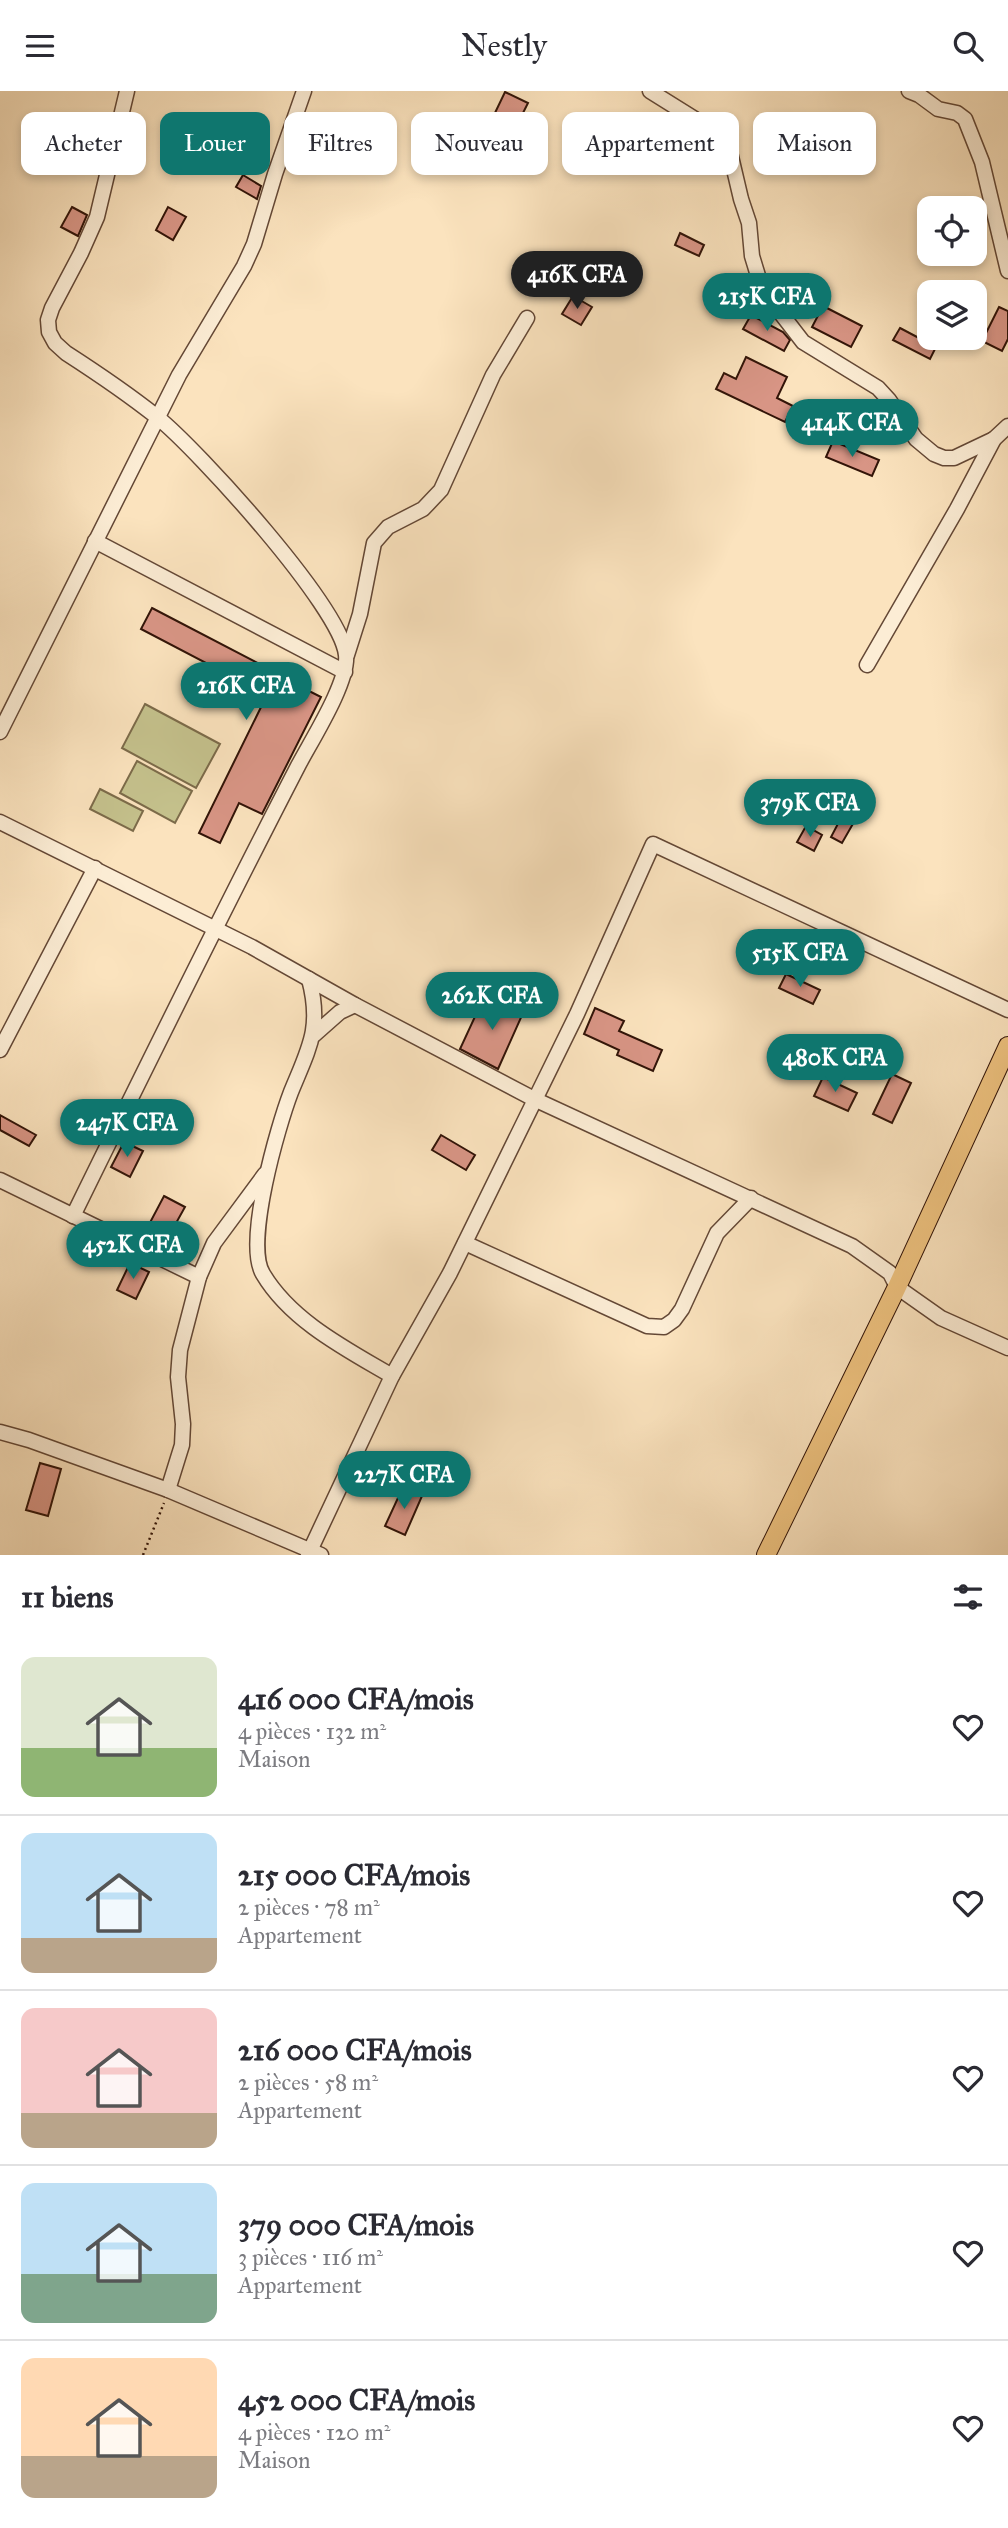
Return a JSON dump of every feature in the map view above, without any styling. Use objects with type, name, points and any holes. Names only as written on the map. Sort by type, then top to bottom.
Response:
[{"type":"main road","points":[[766,1555],[897,1286],[1008,1046]]},
{"type":"street","points":[[127,91],[97,217],[51,308],[49,332],[55,343],[66,353],[158,418],[235,498],[310,588],[343,641],[346,656]]},
{"type":"street","points":[[0,732],[198,341],[244,266],[254,244],[304,91]]},
{"type":"street","points":[[650,91],[705,124],[722,138],[729,148],[749,223],[752,257],[759,279],[803,342],[878,389],[890,400],[916,439],[934,454],[954,458],[993,439],[1008,426]]},
{"type":"street","points":[[909,91],[938,109],[957,113],[965,119],[982,162],[1008,271]]},
{"type":"street","points":[[73,1216],[214,927],[345,672],[346,656],[360,614],[374,543],[388,527],[423,509],[436,498],[493,375],[527,318]]},
{"type":"street","points":[[867,665],[957,509],[993,439]]},
{"type":"street","points":[[95,541],[345,672]]},
{"type":"street","points":[[0,821],[214,927],[534,1099],[852,1246],[890,1273],[897,1286],[941,1318],[1008,1348]]},
{"type":"street","points":[[0,1431],[169,1490],[313,1553],[392,1376],[465,1243],[577,1014],[653,844],[1008,1010]]},
{"type":"street","points":[[0,1049],[94,868]]},
{"type":"street","points":[[309,979],[315,1011],[314,1035],[285,1107],[268,1170],[258,1236],[261,1272],[281,1299],[308,1322],[340,1346],[392,1376]]},
{"type":"street","points":[[314,1035],[340,1012],[355,1005]]},
{"type":"street","points":[[169,1490],[182,1445],[182,1406],[178,1377],[180,1350],[199,1277],[214,1243],[268,1170]]},
{"type":"street","points":[[0,1180],[199,1277]]},
{"type":"street","points":[[465,1243],[647,1326],[664,1327],[674,1320],[682,1309],[717,1233],[751,1198]]},
{"type":"path","points":[[143,1555],[169,1490]]},
{"type":"shaded area","points":[[145,704],[220,744],[196,788],[122,748]]},
{"type":"shaded area","points":[[137,761],[192,791],[175,823],[120,793]]},
{"type":"shaded area","points":[[100,789],[143,811],[133,831],[90,809]]},
{"type":"building","points":[[505,92],[528,103],[524,112],[495,112]]},
{"type":"building","points":[[243,175],[261,186],[257,199],[236,187]]},
{"type":"building","points":[[72,207],[87,215],[78,236],[61,227]]},
{"type":"building","points":[[168,207],[186,217],[173,240],[156,230]]},
{"type":"building","points":[[680,233],[704,245],[699,256],[675,245]]},
{"type":"building","points":[[573,296],[592,307],[581,325],[562,314]]},
{"type":"building","points":[[823,306],[862,326],[851,347],[812,327]]},
{"type":"building","points":[[999,307],[1008,311],[1008,339],[1002,351],[987,344],[987,331]]},
{"type":"building","points":[[751,315],[783,332],[790,340],[784,351],[743,329]]},
{"type":"building","points":[[900,328],[917,337],[917,350],[934,350],[930,359],[893,340]]},
{"type":"building","points":[[746,357],[787,377],[777,398],[793,406],[785,422],[716,389],[724,373],[736,379]]},
{"type":"building","points":[[833,441],[879,460],[872,476],[826,457]]},
{"type":"building","points":[[152,608],[277,673],[278,671],[299,681],[297,685],[321,697],[262,814],[239,803],[220,843],[199,833],[267,695],[141,629]]},
{"type":"building","points":[[842,816],[854,822],[842,843],[831,837]]},
{"type":"building","points":[[806,826],[822,835],[814,851],[797,842]]},
{"type":"building","points":[[786,974],[820,990],[813,1004],[779,988]]},
{"type":"building","points":[[485,995],[523,1013],[498,1069],[460,1049]]},
{"type":"building","points":[[595,1008],[624,1021],[619,1031],[662,1050],[653,1071],[617,1055],[619,1050],[584,1034]]},
{"type":"building","points":[[892,1074],[911,1083],[892,1123],[873,1114]]},
{"type":"building","points":[[823,1077],[857,1093],[848,1111],[814,1096]]},
{"type":"building","points":[[0,1115],[36,1135],[29,1146],[0,1130]]},
{"type":"building","points":[[441,1135],[475,1155],[466,1170],[432,1150]]},
{"type":"building","points":[[124,1142],[143,1151],[130,1177],[111,1167]]},
{"type":"building","points":[[164,1196],[185,1207],[165,1243],[145,1232]]},
{"type":"building","points":[[130,1263],[149,1272],[136,1299],[117,1290]]},
{"type":"building","points":[[40,1463],[61,1469],[48,1516],[26,1510]]},
{"type":"building","points":[[403,1487],[422,1496],[405,1535],[385,1526]]}]
